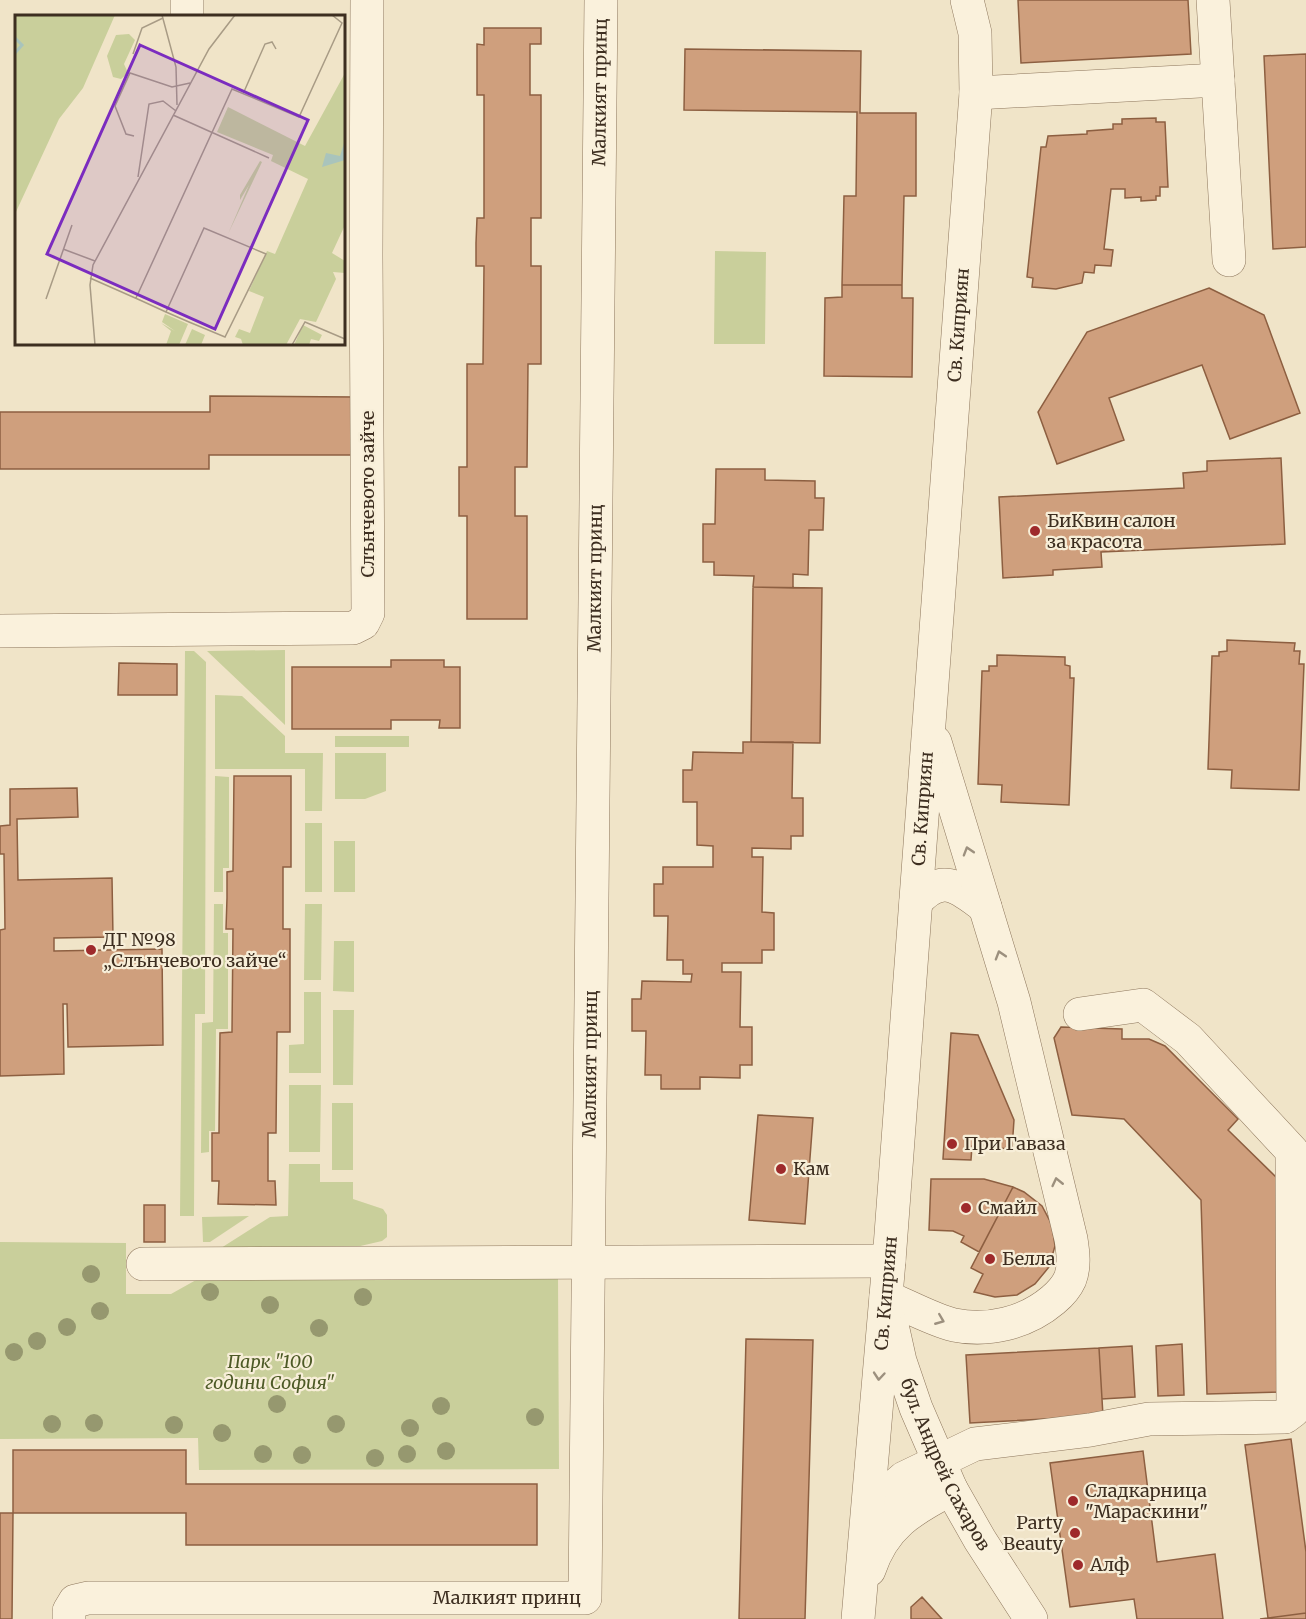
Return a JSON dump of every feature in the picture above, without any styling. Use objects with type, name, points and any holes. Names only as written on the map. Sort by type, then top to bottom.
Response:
[{"type":"street","name":"Слънчевото зайче","points":[[0,632],[353,628],[363,623],[368,613],[367,0]]},
{"type":"street","name":"Малкият принц","points":[[69,1619],[69,1611],[75,1601],[88,1598],[499,1609],[585,1598],[601,0]]},
{"type":"street","name":"Св. Киприян","points":[[859,1608],[889,1261],[976,93],[975,33],[967,0]]},
{"type":"street","points":[[1213,0],[1228,260]]},
{"type":"street","points":[[976,93],[1218,80]]},
{"type":"street","points":[[886,1297],[952,1324],[974,1327],[999,1325],[1022,1320],[1060,1294],[1070,1280],[1074,1262],[1071,1239],[1014,1002],[929,725]]},
{"type":"street","points":[[916,902],[925,892],[943,885],[964,891],[985,907]]},
{"type":"street","points":[[859,1608],[872,1561],[884,1538],[901,1519],[920,1506],[945,1475],[975,1444],[1090,1430],[1149,1419],[1285,1417],[1293,1411],[1292,1151],[1188,1039],[1143,1005],[1080,1014]]},
{"type":"street","points":[[143,1264],[889,1261]]},
{"type":"street","name":"бул. Андрей Сахаров","points":[[886,1297],[900,1361],[916,1408],[945,1475],[990,1557],[1031,1619]]},
{"type":"street","points":[[865,1531],[879,1500],[904,1478],[945,1475]]},
{"type":"green space","points":[[715,251],[766,252],[765,344],[714,344]]},
{"type":"green space","points":[[285,650],[285,725],[207,651]]},
{"type":"green space","points":[[185,651],[194,651],[206,662],[205,1014],[195,1014],[194,1216],[180,1216]]},
{"type":"green space","points":[[215,695],[242,696],[285,736],[285,753],[323,753],[322,811],[305,811],[305,769],[215,769]]},
{"type":"green space","points":[[335,736],[409,736],[409,747],[335,747]]},
{"type":"green space","points":[[335,753],[386,753],[386,791],[365,799],[335,799]]},
{"type":"green space","points":[[215,776],[229,777],[229,868],[223,868],[223,892],[214,892]]},
{"type":"green space","points":[[305,823],[322,823],[322,892],[305,892]]},
{"type":"green space","points":[[334,841],[355,841],[355,892],[334,892]]},
{"type":"green space","points":[[214,904],[223,904],[223,933],[228,933],[228,1029],[216,1029],[215,1131],[209,1131],[209,1152],[201,1153],[202,1023],[213,1022]]},
{"type":"green space","points":[[305,904],[322,904],[321,980],[304,980]]},
{"type":"green space","points":[[334,941],[354,941],[354,992],[333,991]]},
{"type":"green space","points":[[304,992],[321,992],[321,1073],[289,1073],[289,1045],[304,1044]]},
{"type":"green space","points":[[333,1010],[354,1010],[353,1085],[333,1085]]},
{"type":"green space","points":[[289,1085],[321,1085],[320,1152],[289,1152]]},
{"type":"green space","points":[[332,1103],[353,1103],[353,1170],[332,1170]]},
{"type":"green space","points":[[289,1164],[320,1164],[320,1182],[353,1182],[353,1199],[383,1209],[387,1215],[387,1237],[382,1241],[356,1247],[221,1248],[270,1217],[288,1216]]},
{"type":"green space","points":[[249,1216],[210,1242],[203,1242],[202,1217]]},
{"type":"green space","name":"Парк \"100 години София\"","points":[[0,1242],[126,1243],[126,1294],[171,1294],[205,1275],[558,1275],[559,1469],[199,1470],[198,1438],[0,1439]]},
{"type":"building","points":[[1018,0],[1188,0],[1191,54],[1021,63]]},
{"type":"building","points":[[484,28],[541,28],[541,44],[530,44],[530,95],[541,95],[541,218],[531,218],[531,266],[541,266],[541,364],[528,364],[527,467],[515,467],[515,516],[527,516],[527,619],[467,619],[467,516],[459,516],[459,467],[467,467],[467,364],[483,364],[484,266],[476,266],[476,243],[477,218],[484,218],[484,95],[477,95],[477,44],[484,45]]},
{"type":"building","points":[[685,49],[861,51],[860,113],[916,113],[916,196],[904,196],[902,285],[842,285],[844,196],[856,196],[857,112],[684,110]]},
{"type":"building","points":[[1306,54],[1306,247],[1273,249],[1264,56]]},
{"type":"building","points":[[1156,118],[1156,122],[1165,122],[1168,187],[1160,187],[1160,196],[1156,196],[1156,200],[1141,201],[1141,197],[1125,198],[1125,189],[1111,189],[1104,249],[1113,250],[1111,266],[1095,265],[1094,273],[1084,272],[1082,283],[1056,289],[1032,287],[1033,278],[1027,277],[1041,147],[1046,147],[1048,136],[1087,134],[1087,131],[1113,129],[1113,124],[1122,124],[1122,119]]},
{"type":"building","points":[[842,285],[902,285],[902,298],[913,298],[912,377],[824,376],[825,298],[842,297]]},
{"type":"building","points":[[1209,288],[1264,315],[1300,413],[1230,439],[1202,365],[1109,398],[1124,440],[1057,464],[1038,412],[1087,332]]},
{"type":"building","points":[[210,396],[355,397],[355,455],[209,455],[209,469],[0,469],[0,412],[210,412]]},
{"type":"building","points":[[1281,458],[1285,544],[1101,552],[1102,567],[1053,570],[1053,575],[1003,578],[999,497],[1184,488],[1183,473],[1207,471],[1207,461]]},
{"type":"building","points":[[716,469],[765,469],[765,480],[815,481],[815,498],[824,498],[823,530],[809,530],[808,575],[793,574],[793,588],[753,587],[754,576],[714,575],[714,562],[703,562],[703,524],[715,524]]},
{"type":"building","points":[[753,587],[822,588],[820,743],[751,742]]},
{"type":"building","points":[[1227,640],[1295,643],[1294,651],[1300,651],[1299,664],[1304,664],[1299,790],[1231,788],[1232,770],[1208,769],[1212,656],[1219,656],[1219,652],[1227,651]]},
{"type":"building","points":[[997,655],[1065,657],[1065,665],[1070,666],[1070,678],[1074,678],[1069,805],[1001,802],[1002,785],[978,784],[982,671],[989,671],[989,666],[997,666]]},
{"type":"building","points":[[391,660],[444,660],[444,667],[460,667],[460,728],[439,728],[440,720],[391,720],[391,729],[292,729],[292,667],[391,667]]},
{"type":"building","points":[[119,663],[177,664],[177,695],[118,695]]},
{"type":"building","points":[[743,742],[793,742],[792,798],[803,798],[803,836],[791,836],[791,849],[752,848],[752,857],[763,857],[762,912],[774,913],[774,950],[762,950],[762,963],[722,963],[722,972],[741,972],[740,1027],[752,1027],[752,1065],[740,1065],[740,1078],[700,1077],[700,1089],[661,1089],[661,1075],[645,1075],[646,1031],[632,1031],[632,999],[641,999],[642,981],[691,982],[692,974],[683,974],[683,960],[667,960],[668,916],[654,916],[654,884],[663,884],[663,867],[713,867],[713,846],[697,845],[697,802],[683,802],[683,770],[692,770],[693,752],[743,753]]},
{"type":"building","points":[[234,776],[291,776],[291,867],[283,867],[283,929],[290,929],[290,1032],[277,1032],[276,1133],[268,1133],[268,1181],[275,1181],[276,1205],[218,1204],[219,1181],[212,1181],[212,1133],[219,1133],[220,1033],[232,1032],[233,929],[226,929],[227,872],[233,871]]},
{"type":"building","points":[[77,788],[78,817],[17,819],[18,880],[112,878],[113,937],[54,938],[54,951],[162,949],[163,1045],[68,1047],[67,1004],[63,1004],[64,1074],[0,1076],[0,930],[5,929],[4,854],[0,854],[0,826],[10,825],[10,789]]},
{"type":"building","points":[[1061,1027],[1122,1029],[1122,1039],[1149,1039],[1165,1046],[1238,1119],[1228,1130],[1278,1179],[1282,1392],[1207,1394],[1201,1200],[1124,1119],[1072,1115],[1054,1038]]},
{"type":"building","points":[[951,1033],[978,1035],[1014,1120],[1012,1149],[972,1146],[971,1160],[943,1159]]},
{"type":"building","name":"Кам","points":[[758,1115],[813,1118],[805,1224],[749,1220]]},
{"type":"building","name":"Смайл","points":[[931,1179],[984,1179],[1013,1187],[979,1252],[961,1242],[964,1236],[953,1231],[929,1230]]},
{"type":"building","points":[[1013,1187],[1024,1192],[1042,1206],[1052,1225],[1055,1246],[1049,1267],[1035,1284],[1017,1295],[995,1297],[974,1292],[983,1274],[971,1268]]},
{"type":"building","points":[[144,1205],[165,1205],[165,1242],[144,1242]]},
{"type":"building","points":[[746,1339],[813,1340],[805,1619],[739,1619]]},
{"type":"building","points":[[1182,1344],[1184,1395],[1158,1396],[1156,1346]]},
{"type":"building","points":[[1132,1346],[1135,1397],[1102,1399],[1099,1348]]},
{"type":"building","points":[[1099,1348],[1103,1416],[970,1423],[966,1355]]},
{"type":"building","points":[[1291,1439],[1306,1552],[1306,1613],[1268,1618],[1245,1445]]},
{"type":"building","points":[[13,1450],[186,1450],[186,1484],[537,1484],[537,1545],[186,1545],[186,1513],[13,1513]]},
{"type":"building","points":[[1143,1451],[1157,1562],[1215,1554],[1223,1619],[1137,1619],[1134,1599],[1070,1607],[1050,1463]]},
{"type":"building","points":[[0,1513],[13,1513],[12,1619],[0,1619]]},
{"type":"building","points":[[922,1597],[942,1619],[911,1619],[911,1607]]},
{"type":"building","points":[[1306,1613],[1306,1619],[1260,1619],[1268,1618]]},
{"type":"place","name":"БиКвин салон за красота","points":[[1035,531]]},
{"type":"place","name":"ДГ №98 „Слънчевото зайче“","points":[[91,950]]},
{"type":"place","name":"При Гаваза","points":[[952,1144]]},
{"type":"place","name":"Кам","points":[[781,1169]]},
{"type":"place","name":"Смайл","points":[[966,1208]]},
{"type":"place","name":"Белла","points":[[990,1259]]},
{"type":"place","name":"Сладкарница \"Мараскини\"","points":[[1073,1501]]},
{"type":"place","name":"Party Beauty","points":[[1075,1533]]},
{"type":"place","name":"Алф","points":[[1078,1565]]}]
